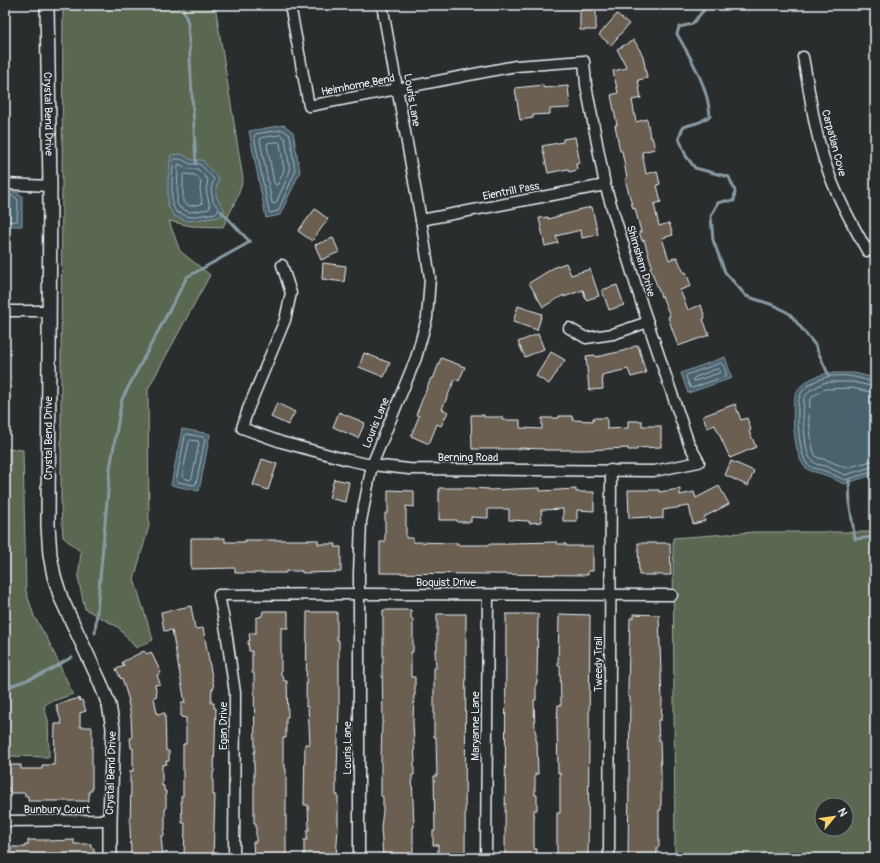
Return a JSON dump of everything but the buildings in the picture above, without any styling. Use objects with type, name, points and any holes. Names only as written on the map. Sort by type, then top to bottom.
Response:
[{"type":"street","name":"Crystal Bend Drive","points":[[47,5],[50,186],[48,526],[50,555],[54,576],[61,598],[100,682],[109,705],[113,728],[110,858]]},
{"type":"street","name":"Heimhome Bend","points":[[290,5],[310,106],[516,66],[584,61]]},
{"type":"street","name":"Louris Lane","points":[[359,858],[359,594],[361,521],[372,465],[392,413],[416,358],[427,318],[430,278],[398,89],[382,5]]},
{"type":"street","name":"Carpatian Cove","points":[[803,57],[815,122],[825,164],[838,197],[871,248]]},
{"type":"street","name":"Shimsham Drive","points":[[584,61],[586,85],[605,185],[648,322],[690,444],[699,462]]},
{"type":"street","points":[[5,184],[50,186]]},
{"type":"street","name":"Eientrill Pass","points":[[421,220],[605,185]]},
{"type":"street","name":"Berning Road","points":[[282,265],[291,293],[285,320],[242,427],[281,442],[372,465],[409,468],[654,471],[699,462]]},
{"type":"street","points":[[5,311],[49,311]]},
{"type":"street","points":[[569,328],[586,338],[613,334],[648,322]]},
{"type":"street","name":"Tweedy Trail","points":[[609,858],[611,470]]},
{"type":"street","name":"Boquist Drive","points":[[219,595],[672,595]]},
{"type":"street","name":"Egan Drive","points":[[219,595],[235,693],[234,858]]},
{"type":"street","name":"Maryanne Lane","points":[[486,858],[488,595]]},
{"type":"street","name":"Bunbury Court","points":[[5,821],[110,820]]},
{"type":"green space","points":[[63,5],[215,5],[243,179],[238,196],[223,227],[191,226],[169,221],[180,251],[210,275],[148,389],[149,526],[134,579],[153,640],[136,648],[118,627],[85,609],[78,578],[81,552],[63,537],[61,506],[61,361]]},
{"type":"green space","points":[[5,449],[23,450],[26,591],[34,616],[48,640],[73,694],[47,703],[44,707],[48,720],[49,757],[5,756]]},
{"type":"green space","points":[[754,532],[875,532],[875,858],[675,858],[673,538]]},
{"type":"water","points":[[284,125],[293,132],[300,172],[280,215],[266,218],[249,131]]},
{"type":"water","points":[[182,154],[191,160],[202,160],[219,179],[216,188],[216,195],[217,199],[225,210],[219,217],[188,221],[174,216],[168,206],[168,181],[171,155]]},
{"type":"water","points":[[5,192],[18,192],[18,195],[22,195],[22,226],[5,226]]},
{"type":"water","points":[[725,357],[732,378],[688,393],[681,373]]},
{"type":"water","points":[[829,373],[854,373],[875,378],[875,474],[844,484],[828,476],[811,471],[805,467],[798,454],[794,433],[793,412],[797,392],[801,386],[810,379]]},
{"type":"water","points":[[182,429],[210,434],[199,491],[171,485]]},
{"type":"waterway","points":[[182,5],[188,23],[196,164]]},
{"type":"waterway","points":[[708,5],[692,24],[679,27],[677,34],[698,73],[706,94],[710,116],[700,122],[683,127],[679,138],[686,156],[695,168],[729,177],[735,191],[734,201],[718,203],[711,216],[713,240],[725,272],[746,296],[776,306],[790,314],[815,345],[829,376]]},
{"type":"waterway","points":[[95,633],[110,469],[122,399],[187,277],[250,242],[221,211]]},
{"type":"waterway","points":[[849,480],[850,507],[855,539],[875,537]]},
{"type":"waterway","points":[[5,688],[43,674],[72,657]]}]
